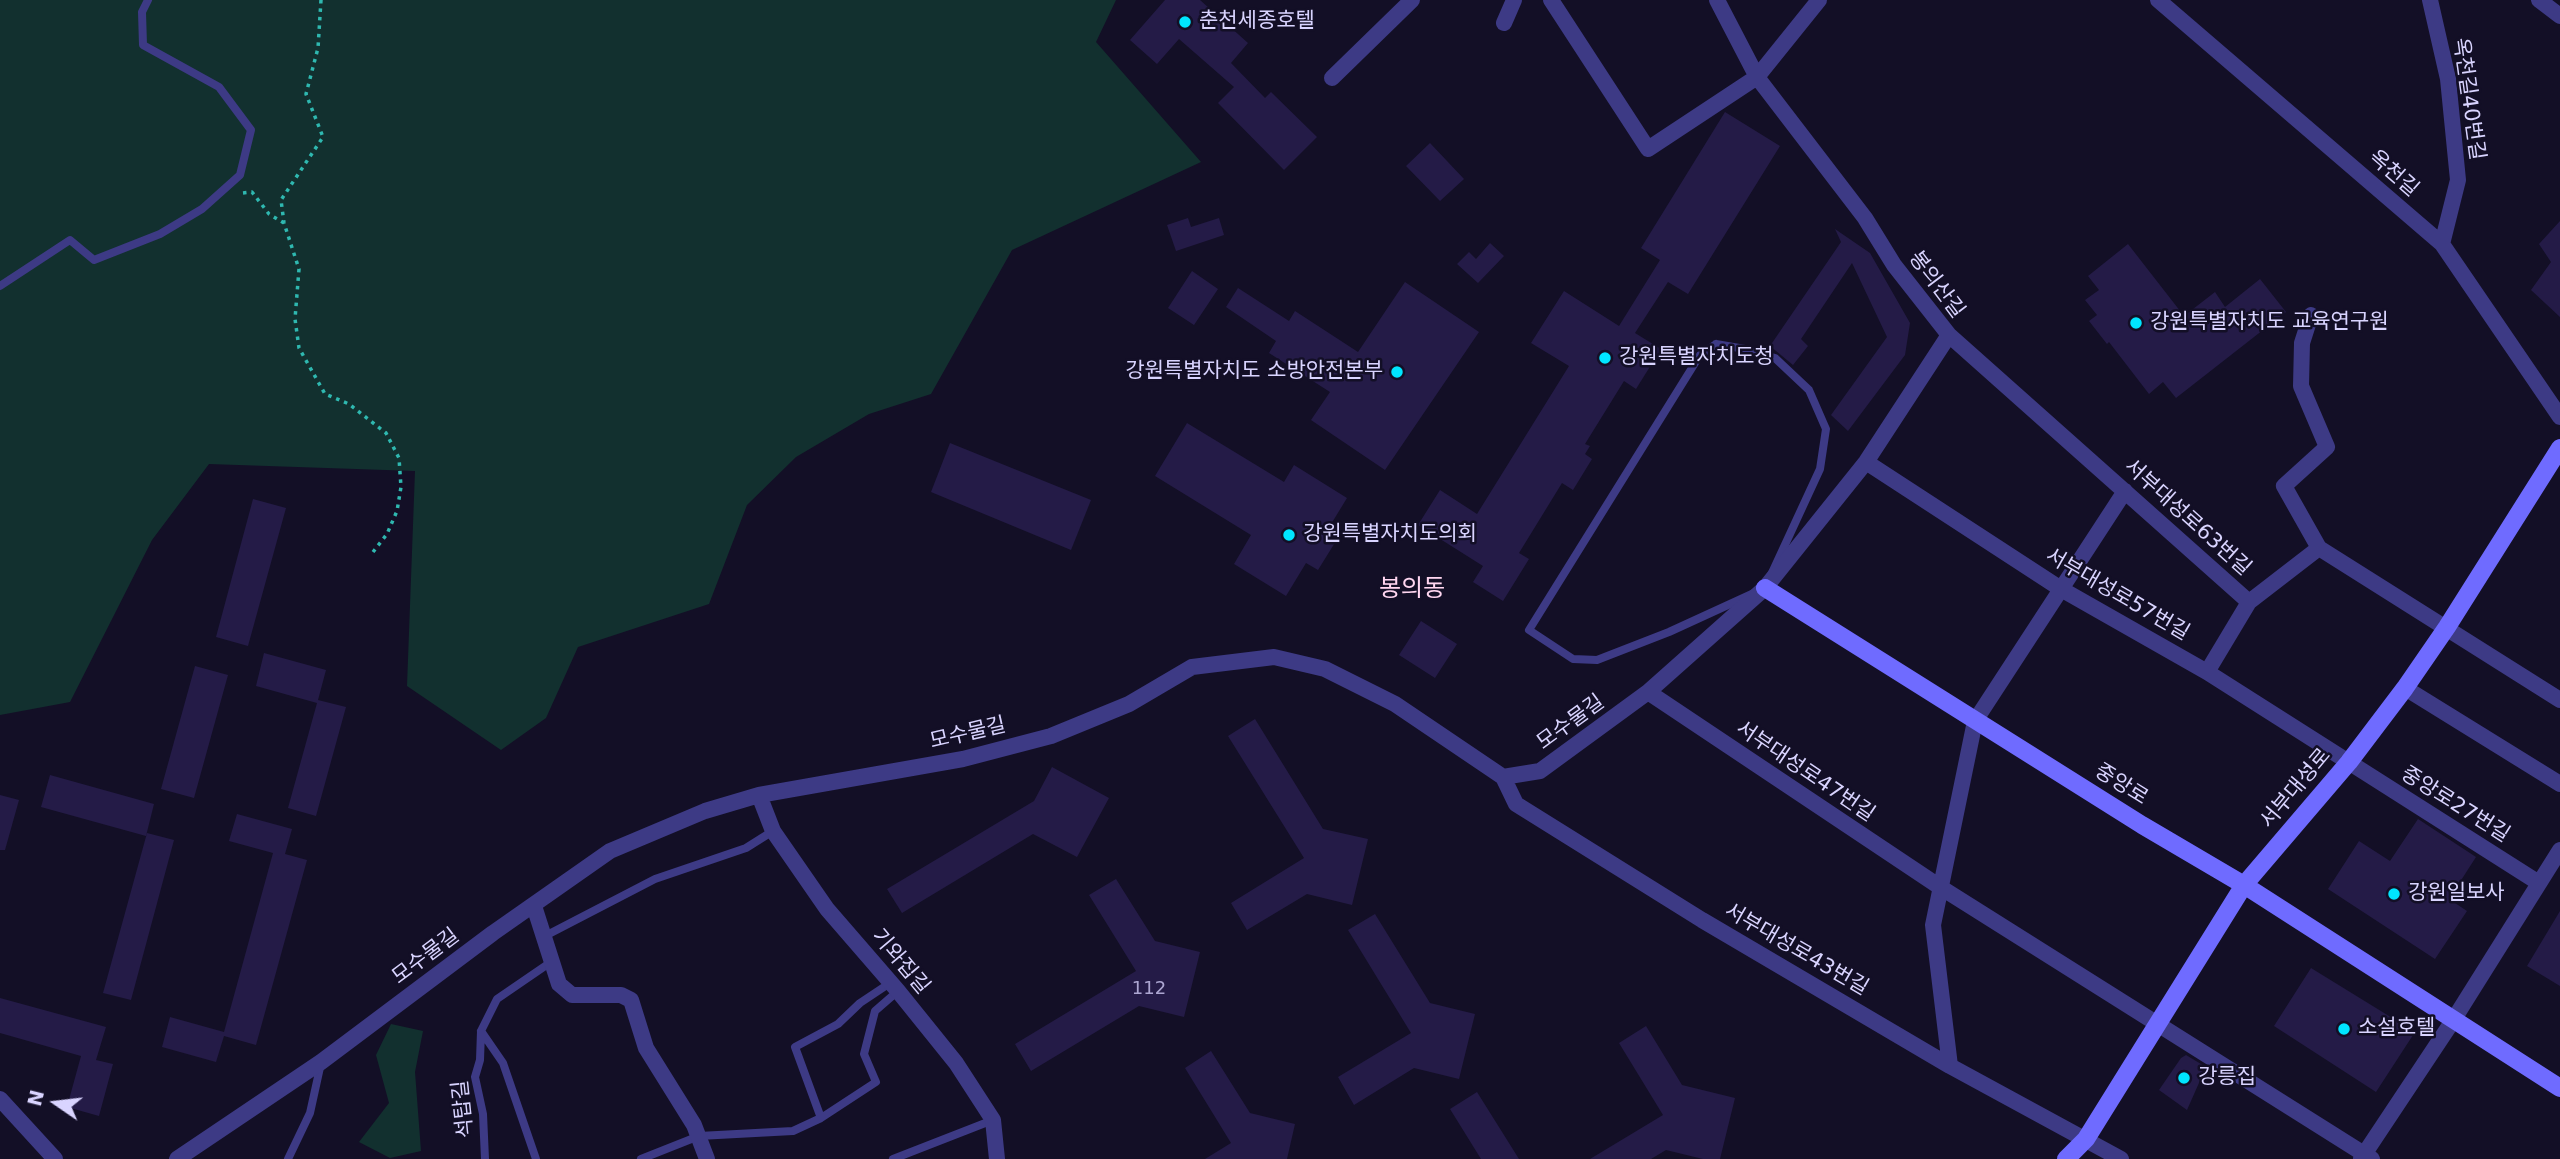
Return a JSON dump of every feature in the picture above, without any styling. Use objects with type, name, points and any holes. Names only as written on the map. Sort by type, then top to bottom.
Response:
[{"type":"street","points":[[1332,78],[1412,0]]},
{"type":"street","points":[[1504,23],[1514,0]]},
{"type":"street","points":[[1551,0],[1648,149],[1757,77],[1819,0]]},
{"type":"street","name":"봉의산길","points":[[1717,0],[1757,77],[1865,218],[1894,265],[1949,335],[1867,462],[1765,589]]},
{"type":"street","name":"옥천길","points":[[2158,0],[2442,244],[2560,418]]},
{"type":"street","name":"옥천길40번길","points":[[2430,0],[2448,79],[2458,180],[2442,244]]},
{"type":"street","points":[[2539,0],[2560,16]]},
{"type":"street","points":[[2311,315],[2302,343],[2301,386],[2328,447],[2284,486],[2319,548],[2560,699]]},
{"type":"street","name":"서부대성로63번길","points":[[1949,335],[2249,602],[2319,548]]},
{"type":"street","name":"서부대성로","points":[[2066,1159],[2086,1139],[2244,885],[2349,762],[2405,688],[2447,627],[2560,447]]},
{"type":"street","name":"서부대성로57번길","points":[[1867,462],[2062,589],[2207,672],[2349,762]]},
{"type":"street","points":[[1950,1066],[1933,925],[1975,721],[2125,491]]},
{"type":"street","name":"모수물길","points":[[177,1159],[321,1062],[494,933],[610,851],[705,811],[759,795],[963,759],[1051,736],[1129,704],[1192,667],[1273,657],[1325,669],[1395,704],[1503,777],[1540,771],[1648,692],[1765,589]]},
{"type":"street","name":"중앙로","points":[[1765,589],[2142,825],[2244,885],[2560,1088]]},
{"type":"street","points":[[2207,672],[2249,602]]},
{"type":"street","points":[[2405,688],[2560,785]]},
{"type":"street","name":"서부대성로47번길","points":[[1648,692],[1940,887],[2366,1157]]},
{"type":"street","name":"중앙로27번길","points":[[2349,762],[2539,883]]},
{"type":"street","name":"서부대성로43번길","points":[[1503,777],[1516,804],[1702,920],[1950,1066],[2121,1159]]},
{"type":"street","name":"기와집길","points":[[759,795],[773,831],[827,909],[956,1063],[993,1120],[997,1159]]},
{"type":"street","points":[[2366,1157],[2560,850]]},
{"type":"street","points":[[534,905],[559,984],[572,995],[621,995],[631,1000],[646,1048],[694,1125],[707,1159]]},
{"type":"street","points":[[0,1099],[55,1159]]},
{"type":"lane","points":[[0,286],[70,240],[94,260],[160,234],[202,209],[240,175],[251,130],[219,87],[142,45],[142,12],[148,0]]},
{"type":"lane","points":[[1716,344],[1745,348],[1775,358],[1809,390],[1826,429],[1820,470],[1765,589],[1669,632],[1597,660],[1573,659],[1529,630],[1700,355],[1716,344]]},
{"type":"lane","points":[[545,936],[655,879],[746,848],[773,831]]},
{"type":"lane","name":"석탑길","points":[[485,1159],[483,1114],[475,1077],[480,1060],[481,1031],[497,999],[551,962]]},
{"type":"lane","points":[[821,1118],[795,1047],[838,1024],[860,1003],[894,987]]},
{"type":"lane","points":[[641,1159],[699,1136],[793,1131],[821,1118],[876,1082],[864,1054],[875,1011],[894,987]]},
{"type":"lane","points":[[481,1031],[503,1063],[536,1159]]},
{"type":"lane","points":[[288,1159],[310,1114],[321,1062]]},
{"type":"lane","points":[[893,1159],[993,1120]]},
{"type":"path","points":[[321,0],[318,48],[306,94],[323,137],[281,200],[284,223],[299,269],[295,319],[299,348],[325,394],[349,404],[386,433],[399,458],[401,486],[397,511],[387,534],[373,552]]},
{"type":"path","points":[[219,194],[251,192],[269,214],[284,223]]},
{"type":"green space","points":[[0,0],[1116,0],[1096,42],[1201,162],[1012,250],[931,394],[869,414],[796,457],[747,505],[709,604],[578,647],[546,718],[501,750],[407,686],[415,471],[209,464],[152,540],[70,702],[0,715]]},
{"type":"green space","points":[[391,1024],[423,1031],[415,1072],[421,1151],[390,1158],[359,1142],[389,1103],[376,1055]]},
{"type":"building","points":[[1165,0],[1200,0],[1248,43],[1231,63],[1265,98],[1271,92],[1317,137],[1284,170],[1218,103],[1234,87],[1179,39],[1157,64],[1130,40]]},
{"type":"building","name":"강원특별자치도청","points":[[1725,112],[1780,146],[1688,294],[1668,282],[1635,333],[1661,349],[1636,389],[1624,381],[1585,444],[1590,446],[1585,454],[1592,459],[1573,490],[1562,483],[1519,553],[1529,559],[1503,601],[1473,582],[1483,566],[1418,525],[1440,490],[1477,514],[1569,366],[1531,343],[1564,291],[1619,326],[1660,260],[1641,248]]},
{"type":"building","points":[[1430,143],[1464,179],[1440,201],[1406,166]]},
{"type":"building","points":[[1188,218],[1191,227],[1219,218],[1224,235],[1176,251],[1167,225]]},
{"type":"building","points":[[2560,221],[2560,317],[2531,290],[2551,262],[2539,244]]},
{"type":"building","points":[[1835,229],[1870,253],[1910,323],[1905,355],[1848,431],[1831,415],[1887,337],[1852,263],[1801,339],[1808,346],[1793,365],[1770,346],[1841,242]]},
{"type":"building","points":[[1490,243],[1504,256],[1478,283],[1457,264],[1469,252],[1476,259]]},
{"type":"building","name":"강원특별자치도 교육연구원","points":[[2128,244],[2184,316],[2215,292],[2225,307],[2260,279],[2286,312],[2176,398],[2163,382],[2149,394],[2109,342],[2107,344],[2089,321],[2097,315],[2085,300],[2099,290],[2088,276]]},
{"type":"building","points":[[1192,271],[1218,289],[1194,325],[1168,308]]},
{"type":"building","name":"강원특별자치도 소방안전본부","points":[[1405,282],[1479,332],[1385,470],[1311,420],[1330,392],[1269,353],[1276,341],[1226,307],[1238,288],[1289,321],[1295,311],[1358,352]]},
{"type":"building","points":[[1187,423],[1284,482],[1294,465],[1347,498],[1325,534],[1336,541],[1318,570],[1306,563],[1286,596],[1234,564],[1251,535],[1155,476]]},
{"type":"building","points":[[950,443],[1091,500],[1071,550],[931,492]]},
{"type":"building","points":[[253,499],[286,508],[248,646],[216,637]]},
{"type":"building","points":[[1421,621],[1457,644],[1435,678],[1399,655]]},
{"type":"building","points":[[264,653],[326,670],[318,700],[346,707],[316,816],[288,808],[317,703],[256,686]]},
{"type":"building","points":[[195,666],[228,675],[194,798],[161,789]]},
{"type":"building","points":[[1255,719],[1323,829],[1368,839],[1352,905],[1307,894],[1247,930],[1231,903],[1304,858],[1228,736]]},
{"type":"building","points":[[1052,767],[1109,798],[1077,857],[1033,834],[902,913],[887,889],[1034,801]]},
{"type":"building","points":[[50,775],[154,804],[146,836],[41,807]]},
{"type":"building","points":[[0,795],[19,800],[5,850],[0,850]]},
{"type":"building","points":[[237,814],[292,829],[285,854],[307,860],[256,1045],[224,1036],[216,1062],[162,1047],[170,1017],[224,1032],[273,853],[229,841]]},
{"type":"building","name":"강원일보사","points":[[2418,819],[2476,857],[2449,899],[2467,911],[2435,959],[2328,889],[2359,841],[2390,861]]},
{"type":"building","points":[[147,833],[174,840],[131,1000],[103,993]]},
{"type":"building","points":[[1116,879],[1155,941],[1200,952],[1184,1017],[1139,1006],[1031,1071],[1015,1044],[1136,971],[1089,895]]},
{"type":"building","points":[[2560,911],[2560,986],[2527,966]]},
{"type":"building","points":[[1375,914],[1430,1003],[1475,1014],[1459,1079],[1414,1068],[1354,1105],[1338,1077],[1411,1033],[1348,930]]},
{"type":"building","name":"소설호텔","points":[[2311,968],[2415,1032],[2376,1092],[2274,1026]]},
{"type":"building","points":[[0,998],[106,1027],[96,1060],[113,1064],[99,1116],[67,1107],[81,1056],[0,1033]]},
{"type":"building","points":[[1646,1026],[1682,1085],[1735,1098],[1720,1159],[1703,1159],[1666,1150],[1651,1159],[1590,1159],[1663,1115],[1619,1043]]},
{"type":"building","points":[[1211,1051],[1250,1113],[1295,1124],[1287,1159],[1205,1159],[1231,1143],[1185,1068]]},
{"type":"building","name":"강릉집","points":[[2186,1055],[2206,1067],[2187,1110],[2159,1090],[2181,1058]]},
{"type":"building","points":[[1477,1092],[1519,1159],[1481,1159],[1450,1109]]},
{"type":"place","name":"춘천세종호텔","points":[[1185,22]]},
{"type":"place","name":"강원특별자치도 교육연구원","points":[[2136,323]]},
{"type":"place","name":"강원특별자치도청","points":[[1605,358]]},
{"type":"place","name":"강원특별자치도 소방안전본부","points":[[1397,372]]},
{"type":"place","name":"강원특별자치도의회","points":[[1289,535]]},
{"type":"place","name":"강원일보사","points":[[2394,894]]},
{"type":"place","name":"소설호텔","points":[[2344,1029]]},
{"type":"place","name":"강릉집","points":[[2184,1078]]},
{"type":"district","name":"봉의동","points":[[1412,590]]}]
